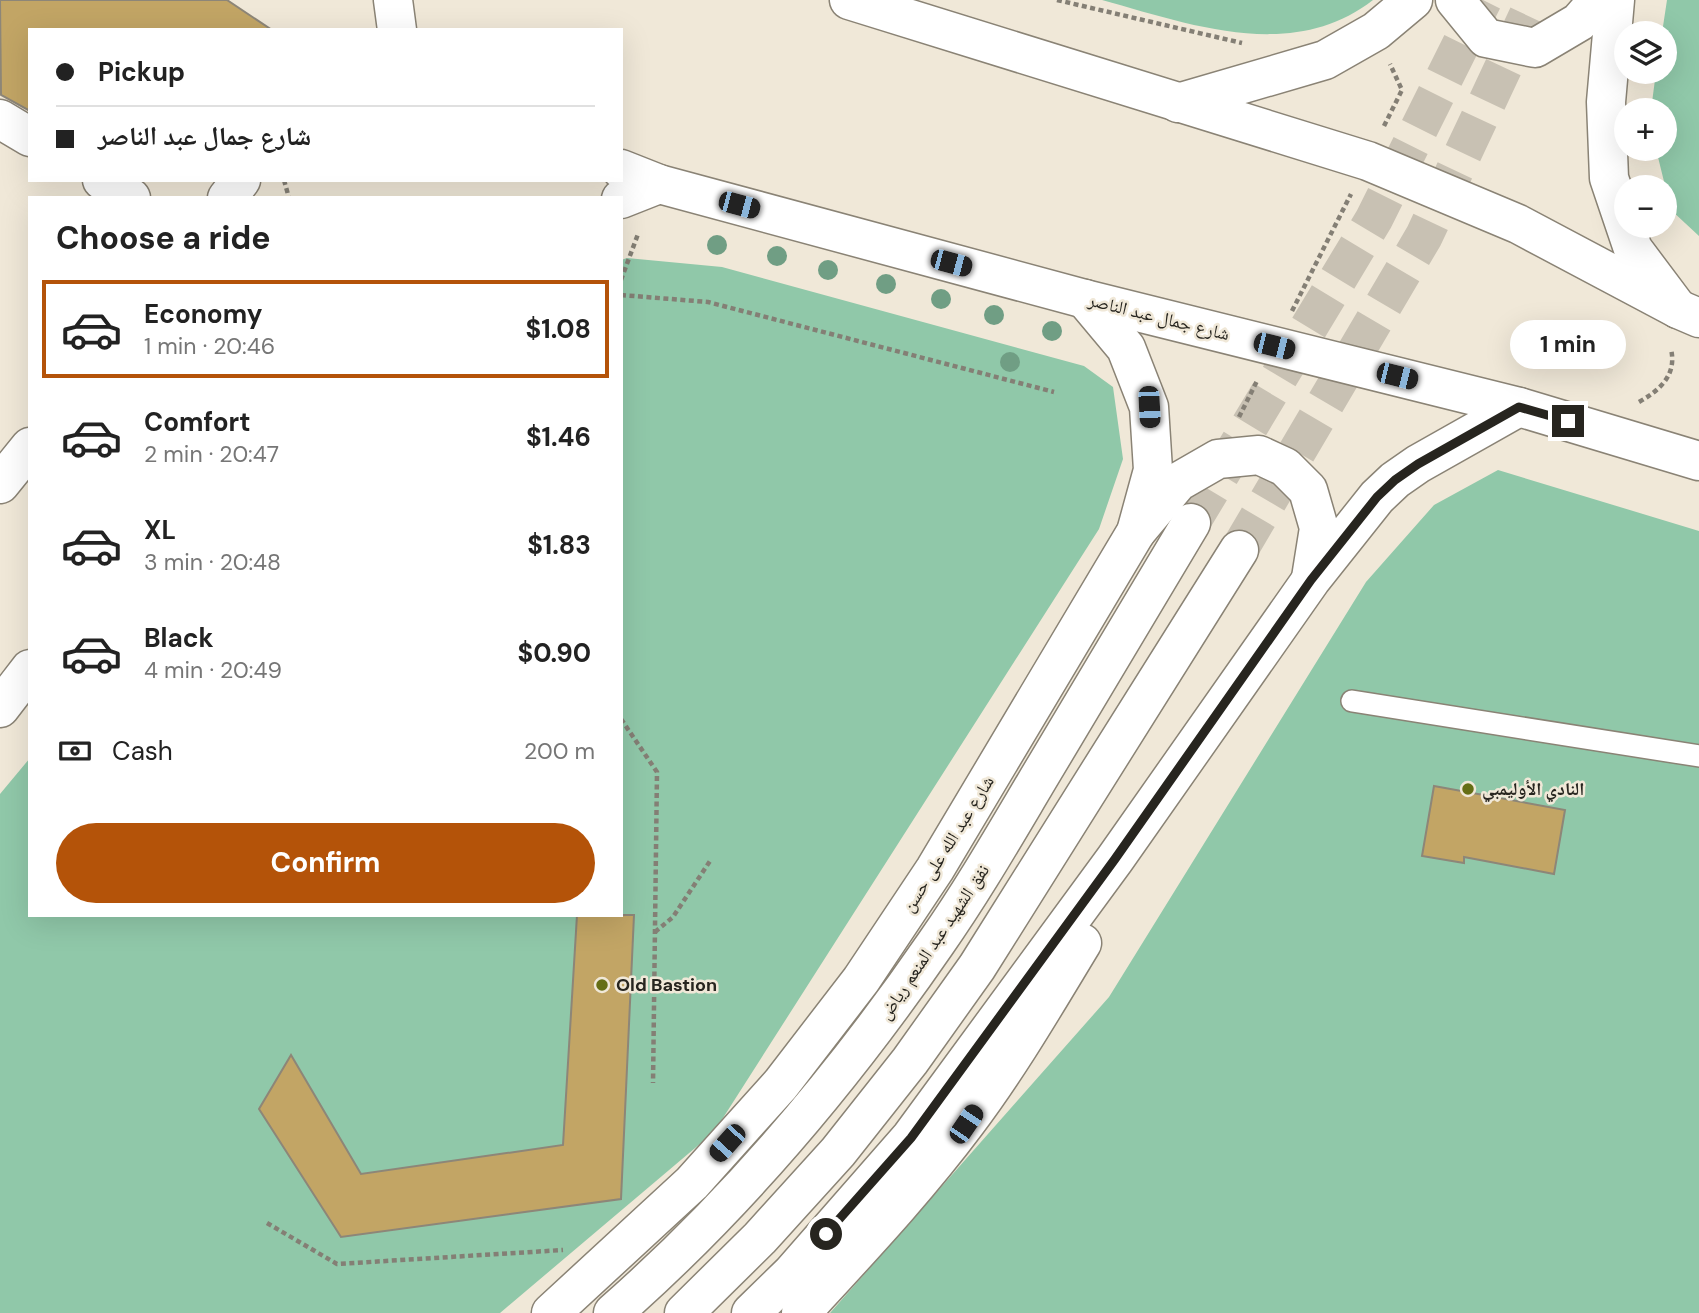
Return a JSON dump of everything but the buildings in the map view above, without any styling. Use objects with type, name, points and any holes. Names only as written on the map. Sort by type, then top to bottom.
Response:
[{"type":"main road","points":[[849,0],[1368,161],[1518,224],[1682,324]]},
{"type":"main road","points":[[1178,103],[1325,60],[1376,32],[1413,0]]},
{"type":"main road","points":[[1455,0],[1486,38],[1535,48],[1579,22],[1598,0]]},
{"type":"main road","points":[[1615,0],[1606,102],[1609,178],[1633,249],[1682,324]]},
{"type":"main road","points":[[0,119],[28,136]]},
{"type":"main road","name":"شارع جمال عبد الناصر","points":[[623,170],[659,184],[1085,299],[1519,407],[1699,461]]},
{"type":"main road","points":[[105,182],[128,196]]},
{"type":"main road","points":[[229,196],[239,182]]},
{"type":"main road","points":[[623,198],[659,184]]},
{"type":"main road","name":"شارع عبد الله على حسن","points":[[551,1313],[692,1183],[781,1084],[861,980],[935,869],[1136,532],[1153,470],[1149,407],[1126,348],[1085,299]]},
{"type":"main road","points":[[751,1313],[792,1273],[911,1138],[1115,859],[1311,580],[1377,497],[1395,480],[1472,431],[1519,407]]},
{"type":"main road","points":[[0,484],[28,449]]},
{"type":"main road","points":[[1136,532],[1178,482],[1218,459],[1259,455],[1285,467],[1308,490],[1319,528],[1311,580]]},
{"type":"main road","name":"نفق الشهيد عبد المنعم رياض","points":[[613,1313],[722,1208],[798,1124],[870,1035],[937,942],[998,846],[1191,523]]},
{"type":"main road","points":[[684,1313],[760,1238],[838,1152],[910,1062],[977,967],[1239,550]]},
{"type":"main road","points":[[0,708],[28,672]]},
{"type":"main road","points":[[801,1313],[877,1230],[966,1124],[1027,1035],[1082,943],[1115,859]]},
{"type":"lane","points":[[1352,701],[1699,756]]},
{"type":"path","points":[[1057,0],[1248,44]]},
{"type":"path","points":[[1218,459],[1402,90],[1376,32]]},
{"type":"path","points":[[623,295],[708,302],[1054,392]]},
{"type":"path","points":[[1593,429],[1661,388],[1667,380],[1682,324]]},
{"type":"path","points":[[623,722],[657,772],[653,1083]]},
{"type":"path","points":[[655,932],[673,917],[710,861]]},
{"type":"path","points":[[267,1223],[337,1264],[624,1246]]},
{"type":"green space","points":[[1102,0],[1373,0],[1342,19],[1309,30],[1275,34],[1240,33],[1205,27]]},
{"type":"green space","points":[[1667,0],[1699,0],[1699,236],[1677,216],[1677,175],[1662,175],[1659,161],[1677,161],[1677,98],[1653,98],[1654,84],[1677,84],[1677,21],[1664,21]]},
{"type":"green space","points":[[623,259],[722,267],[1084,366],[1113,387],[1123,459],[1099,529],[714,1132],[500,1313],[0,1313],[0,794],[28,760],[28,917],[623,917]]},
{"type":"green space","name":"النادي الأوليمبي","points":[[1498,470],[1699,531],[1699,1313],[830,1313],[1109,997],[1366,582],[1434,505]]},
{"type":"tunnel","points":[[1191,523],[1374,219],[1483,0]]},
{"type":"tunnel","points":[[1239,550],[1424,236],[1535,0]]},
{"type":"place","name":"النادي الأوليمبي","points":[[1468,789]]},
{"type":"place","name":"Old Bastion","points":[[602,985]]},
{"type":"route","points":[[826,1234],[911,1138],[1115,859],[1311,580],[1377,497],[1418,464],[1472,431],[1519,407],[1568,421]]}]
